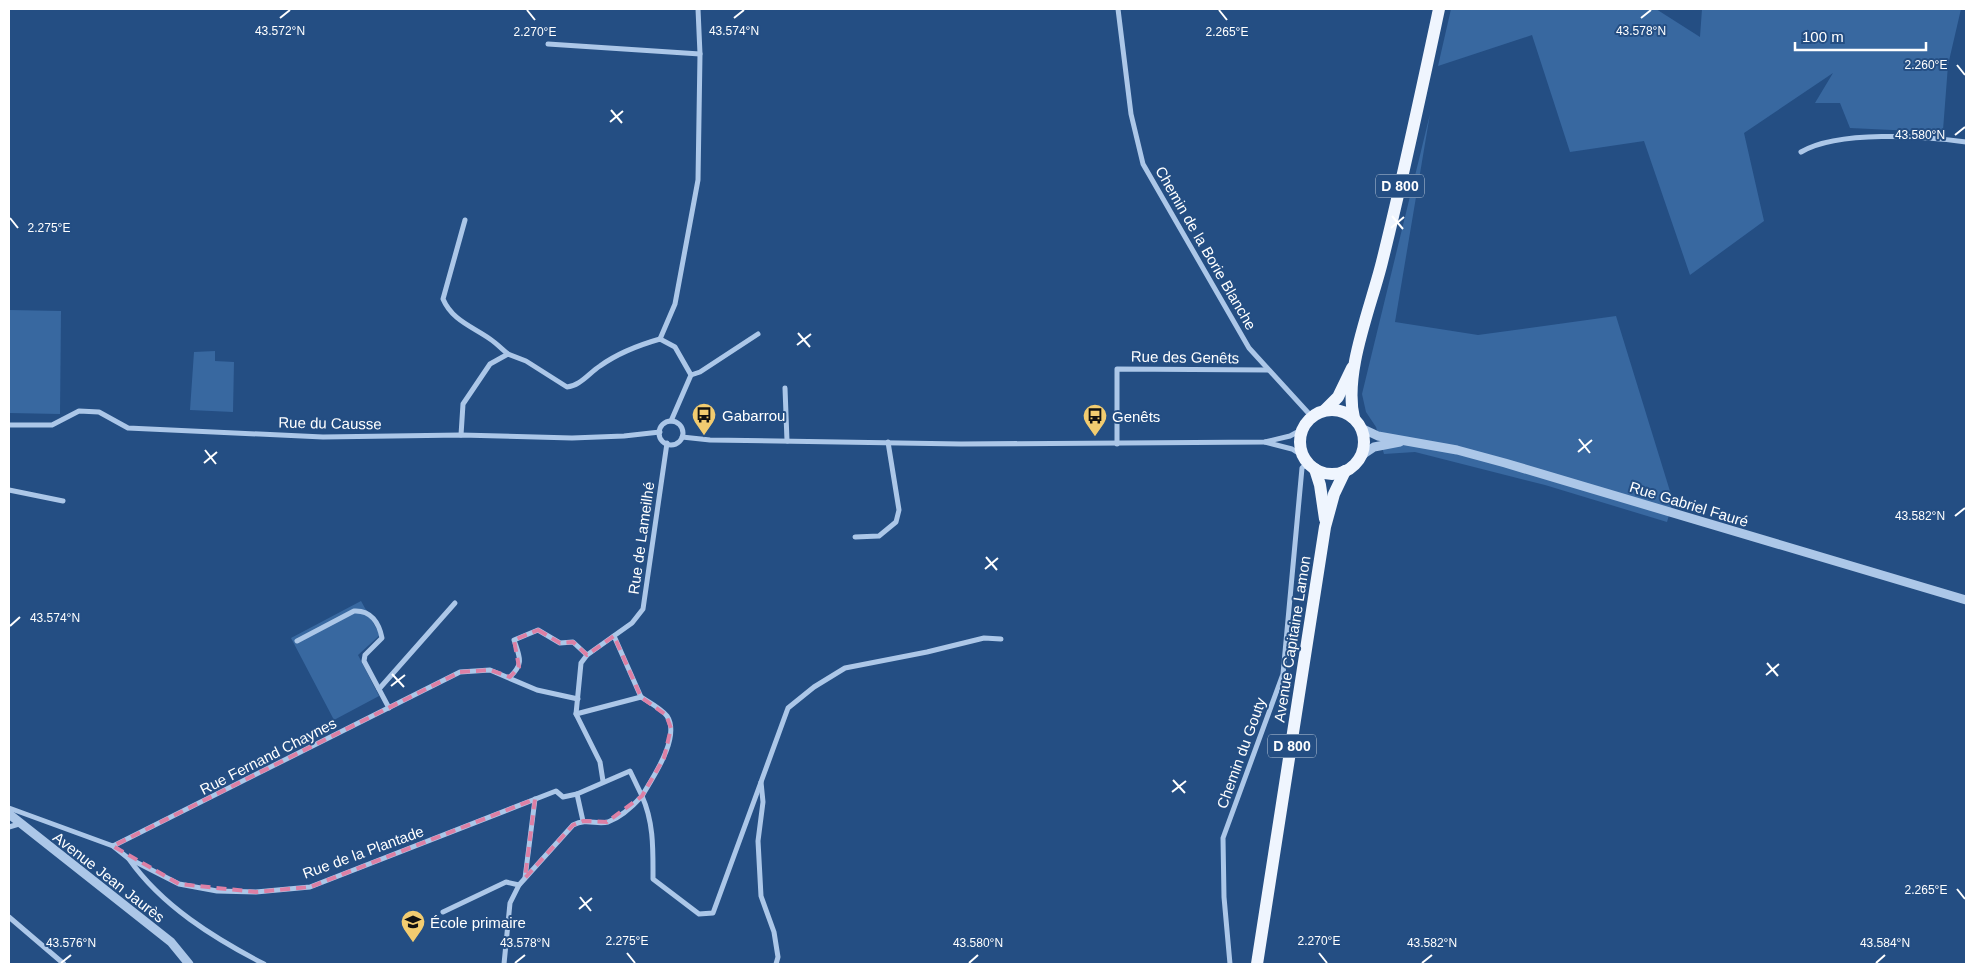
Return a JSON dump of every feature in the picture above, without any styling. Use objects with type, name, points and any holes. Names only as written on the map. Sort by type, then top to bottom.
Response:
[{"type":"main road","name":"D 800","points":[[1357,423],[1351,398],[1355,362],[1394,212],[1439,9]]},
{"type":"main road","name":"D 800","points":[[1325,410],[1338,397],[1355,362]]},
{"type":"main road","points":[[1325,410],[1340,411],[1357,423],[1364,446],[1362,455],[1352,467],[1345,471],[1325,473],[1309,463],[1300,447],[1303,428],[1312,417],[1325,410]]},
{"type":"main road","name":"Avenue Capitaine Lamon","points":[[1309,463],[1320,485],[1326,527]]},
{"type":"main road","name":"Avenue Capitaine Lamon","points":[[1257,964],[1326,527],[1334,494],[1345,471]]},
{"type":"street","points":[[465,220],[443,299],[447,310],[456,318],[491,340],[508,354],[526,361],[568,387],[574,386],[600,366],[624,352],[660,339],[675,304],[698,180],[700,54],[698,9]]},
{"type":"street","name":"Chemin de la Borie Blanche","points":[[1118,9],[1132,114],[1144,164],[1250,348],[1312,417]]},
{"type":"street","points":[[548,44],[700,54]]},
{"type":"street","points":[[1801,152],[1819,143],[1851,138],[1930,138],[1966,142]]},
{"type":"street","points":[[671,421],[681,426],[682,437],[678,442],[667,444],[662,439],[660,432],[662,425],[671,421],[691,376],[758,334]]},
{"type":"street","points":[[660,339],[675,347],[691,376]]},
{"type":"street","points":[[461,435],[462,404],[490,364],[508,354]]},
{"type":"street","name":"Rue des Genêts","points":[[1117,444],[1117,369],[1268,370]]},
{"type":"street","points":[[785,388],[787,441]]},
{"type":"street","name":"Rue du Causse","points":[[9,425],[52,425],[79,411],[99,412],[128,428],[150,430],[323,436],[461,435],[572,438],[624,436],[660,432]]},
{"type":"street","name":"Rue Gabriel Fauré","points":[[1357,423],[1373,435],[1481,456],[1966,600]]},
{"type":"street","points":[[682,437],[710,440],[1117,444],[1265,442],[1290,436],[1303,428]]},
{"type":"street","points":[[855,536],[879,536],[896,522],[899,510],[888,442]]},
{"type":"street","points":[[1265,442],[1292,449],[1309,463]]},
{"type":"street","name":"Rue Gabriel Fauré","points":[[1362,455],[1374,447],[1403,442]]},
{"type":"street","name":"Rue de Lameilhé","points":[[587,654],[632,623],[643,609],[667,444]]},
{"type":"street","name":"Chemin du Gouty","points":[[1230,964],[1224,897],[1223,838],[1284,674],[1302,468],[1309,463]]},
{"type":"street","points":[[9,490],[63,502]]},
{"type":"street","points":[[379,689],[455,603]]},
{"type":"street","points":[[297,641],[354,611],[362,610],[372,616],[382,638],[365,655],[364,661],[389,708]]},
{"type":"street","points":[[510,677],[519,667],[520,658],[514,640],[538,630],[560,643],[573,642],[587,654],[582,663],[576,714],[600,762],[603,781]]},
{"type":"street","points":[[504,964],[510,904],[519,885],[573,825],[583,821],[607,822],[630,809],[642,796],[664,758],[671,728],[666,715],[641,697],[614,636]]},
{"type":"street","points":[[583,821],[577,794],[630,770],[649,811],[653,840],[653,879],[698,914],[713,913],[788,708],[814,687],[845,668],[927,652],[984,638],[1001,639]]},
{"type":"street","name":"Rue Fernand Chaynes","points":[[113,846],[460,672],[490,670],[537,690],[578,699]]},
{"type":"street","points":[[576,714],[641,697]]},
{"type":"street","points":[[761,782],[763,802],[757,858],[761,896],[774,932],[778,957],[776,964]]},
{"type":"street","name":"Rue de la Plantade","points":[[113,846],[128,858],[179,884],[217,891],[256,892],[310,887],[556,791],[563,797],[577,794]]},
{"type":"street","points":[[525,878],[535,799]]},
{"type":"street","points":[[9,808],[113,846]]},
{"type":"street","name":"Avenue Jean Jaurès","points":[[9,814],[19,824],[171,942],[189,964]]},
{"type":"street","points":[[9,827],[19,824]]},
{"type":"street","points":[[128,858],[141,876],[190,920],[264,964]]},
{"type":"street","points":[[443,912],[506,882],[519,885]]},
{"type":"street","points":[[9,917],[64,964]]},
{"type":"highlighted area","points":[[538,630],[560,643],[573,642],[587,655],[614,636],[641,697],[666,715],[671,728],[664,758],[642,796],[607,822],[583,821],[573,825],[525,878],[535,799],[310,887],[256,892],[179,884],[113,846],[460,672],[490,670],[510,677],[519,667],[514,640]]},
{"type":"shaded area","points":[[1451,9],[1656,9],[1700,37],[1702,9],[1961,9],[1948,65],[1943,130],[1936,129],[1935,132],[1850,128],[1840,103],[1815,103],[1833,73],[1744,133],[1764,221],[1690,275],[1644,141],[1570,152],[1532,35],[1438,66]]},
{"type":"shaded area","points":[[1430,114],[1395,322],[1478,335],[1616,316],[1673,501],[1667,522],[1545,485],[1415,452],[1384,454],[1376,427],[1366,412],[1362,394]]},
{"type":"shaded area","points":[[9,310],[61,311],[60,414],[9,413]]},
{"type":"shaded area","points":[[215,351],[215,361],[234,362],[233,412],[190,410],[194,352]]},
{"type":"shaded area","points":[[361,601],[380,635],[358,655],[379,696],[334,720],[291,638]]},
{"type":"place","name":"Gabarrou","points":[[704,436]]},
{"type":"place","name":"Genêts","points":[[1095,437]]},
{"type":"place","name":"École primaire","points":[[413,943]]}]
